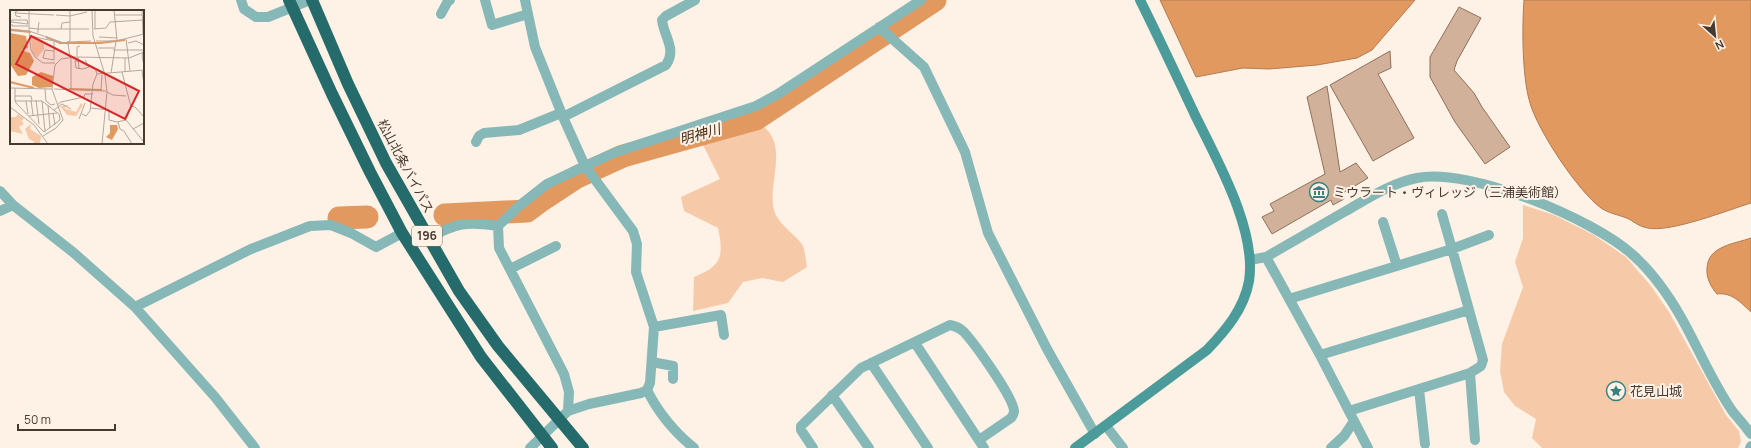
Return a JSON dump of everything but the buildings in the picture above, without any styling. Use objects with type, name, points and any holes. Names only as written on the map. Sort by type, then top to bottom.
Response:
[{"type":"highway","name":"松山北条バイパス","points":[[311,0],[348,84],[386,163],[459,291],[498,346],[583,448]]},
{"type":"highway","name":"196","points":[[290,4],[370,172],[402,233],[482,357],[542,437],[552,448]]},
{"type":"street","points":[[241,0],[244,9],[256,17],[268,17],[290,4],[311,0]]},
{"type":"street","points":[[441,14],[450,0]]},
{"type":"street","points":[[484,0],[492,25],[528,14]]},
{"type":"street","points":[[525,0],[535,47],[584,166],[633,231],[637,244],[636,272],[654,327],[652,362],[648,390],[658,411],[670,426],[694,448]]},
{"type":"street","points":[[476,142],[479,136],[484,133],[519,130],[562,115],[666,65],[672,57],[662,20],[666,16],[695,0]]},
{"type":"street","points":[[498,226],[519,206],[547,184],[584,166],[616,152],[756,106],[778,94],[921,0]]},
{"type":"street","points":[[1075,448],[1207,350],[1223,334],[1236,316],[1243,301],[1249,281],[1250,260],[1241,217],[1218,162],[1140,0]]},
{"type":"street","points":[[880,27],[924,67],[965,152],[988,233],[1047,349],[1095,434]]},
{"type":"street","points":[[1250,260],[1266,257],[1369,198],[1401,182],[1419,177],[1452,177],[1486,184],[1554,208],[1613,240],[1633,254],[1649,270],[1676,308],[1733,411],[1751,434]]},
{"type":"street","points":[[0,191],[13,205],[74,253],[135,307],[215,398],[255,448]]},
{"type":"street","points":[[0,211],[13,205]]},
{"type":"street","points":[[1349,411],[1470,373],[1481,366],[1483,360],[1442,214]]},
{"type":"street","points":[[428,238],[450,227],[461,224],[476,222],[498,226]]},
{"type":"street","points":[[1382,222],[1397,266]]},
{"type":"street","points":[[135,307],[251,249],[310,226],[331,225],[351,233],[376,247],[402,233]]},
{"type":"street","points":[[498,226],[499,248],[564,374],[569,392],[568,411]]},
{"type":"street","points":[[1289,299],[1452,249],[1489,235]]},
{"type":"street","points":[[510,269],[556,246]]},
{"type":"street","points":[[1266,257],[1320,355],[1368,448]]},
{"type":"street","points":[[1320,355],[1469,310]]},
{"type":"street","points":[[654,327],[721,315],[724,335]]},
{"type":"street","points":[[813,448],[800,426],[861,368],[950,325],[956,326],[963,331],[1004,389],[1014,413],[1011,418],[981,444],[915,343]]},
{"type":"street","points":[[652,362],[673,366],[673,379]]},
{"type":"street","points":[[871,363],[928,448]]},
{"type":"street","points":[[1470,373],[1475,440]]},
{"type":"street","points":[[1419,389],[1425,444]]},
{"type":"street","points":[[530,448],[568,411],[589,404],[648,390]]},
{"type":"street","points":[[832,395],[869,448]]},
{"type":"street","points":[[1331,448],[1344,436],[1354,421]]},
{"type":"street","points":[[1106,426],[1123,448]]},
{"type":"shaded area","points":[[1160,0],[1415,0],[1372,50],[1357,58],[1317,65],[1269,69],[1243,68],[1196,77]]},
{"type":"shaded area","points":[[1524,0],[1751,0],[1751,203],[1684,224],[1658,229],[1643,227],[1629,219],[1608,212],[1592,200],[1560,160],[1534,115],[1525,80],[1523,38]]},
{"type":"shaded area","points":[[759,124],[769,131],[774,141],[776,152],[773,188],[774,210],[780,221],[803,246],[807,267],[783,282],[762,278],[743,282],[728,303],[693,311],[694,277],[710,269],[715,264],[719,259],[721,246],[718,228],[684,211],[681,197],[720,179],[701,141]]},
{"type":"shaded area","points":[[1523,205],[1554,215],[1594,235],[1626,257],[1651,286],[1669,312],[1726,415],[1739,431],[1741,442],[1738,448],[1542,448],[1532,438],[1536,419],[1515,406],[1504,392],[1500,371],[1502,344],[1523,287],[1515,262],[1523,238]]},
{"type":"shaded area","points":[[1751,238],[1751,312],[1732,296],[1717,294],[1709,282],[1707,268],[1708,261],[1717,250],[1730,244]]},
{"type":"waterway","name":"明神川","points":[[445,215],[527,211],[577,177],[623,156],[756,119],[935,0]]},
{"type":"waterway","name":"明神川","points":[[339,218],[367,217]]},
{"type":"place","name":"ミウラート・ヴィレッジ（三浦美術館）","points":[[1319,192]]},
{"type":"place","name":"花見山城","points":[[1616,391]]}]
